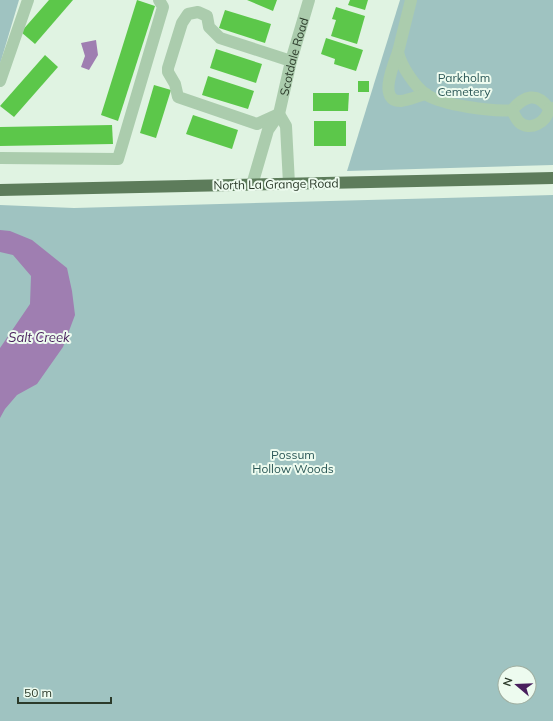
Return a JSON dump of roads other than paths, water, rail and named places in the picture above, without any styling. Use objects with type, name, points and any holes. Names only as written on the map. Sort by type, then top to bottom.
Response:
[{"type":"main road","name":"North La Grange Road","points":[[0,190],[553,178]]},
{"type":"street","points":[[0,81],[28,0]]},
{"type":"street","name":"Scotdale Road","points":[[252,185],[268,130],[279,114],[291,61],[309,0]]},
{"type":"street","points":[[411,0],[398,52],[388,83],[389,95],[400,101],[426,94]]},
{"type":"street","points":[[0,158],[118,159],[161,4]]},
{"type":"street","points":[[289,184],[286,126],[279,114],[257,124],[178,97],[175,84],[168,72],[168,68],[182,23],[188,14],[198,12],[207,16],[209,27],[220,38],[291,61]]},
{"type":"street","points":[[398,52],[404,68],[426,94],[444,101],[465,106],[500,111],[512,110],[524,100],[538,98],[544,101],[551,108],[545,119],[539,123],[528,126],[518,121],[512,110]]},
{"type":"water","points":[[96,40],[98,55],[89,70],[81,67],[85,56],[81,43]]},
{"type":"water","name":"Salt Creek","points":[[0,230],[10,231],[32,240],[67,268],[75,315],[63,347],[37,384],[17,395],[5,409],[0,418],[0,348],[30,304],[31,276],[13,255],[0,252]]},
{"type":"park label","name":"Parkholm Cemetery","points":[[464,84]]},
{"type":"park label","name":"Possum Hollow Woods","points":[[293,461]]}]
